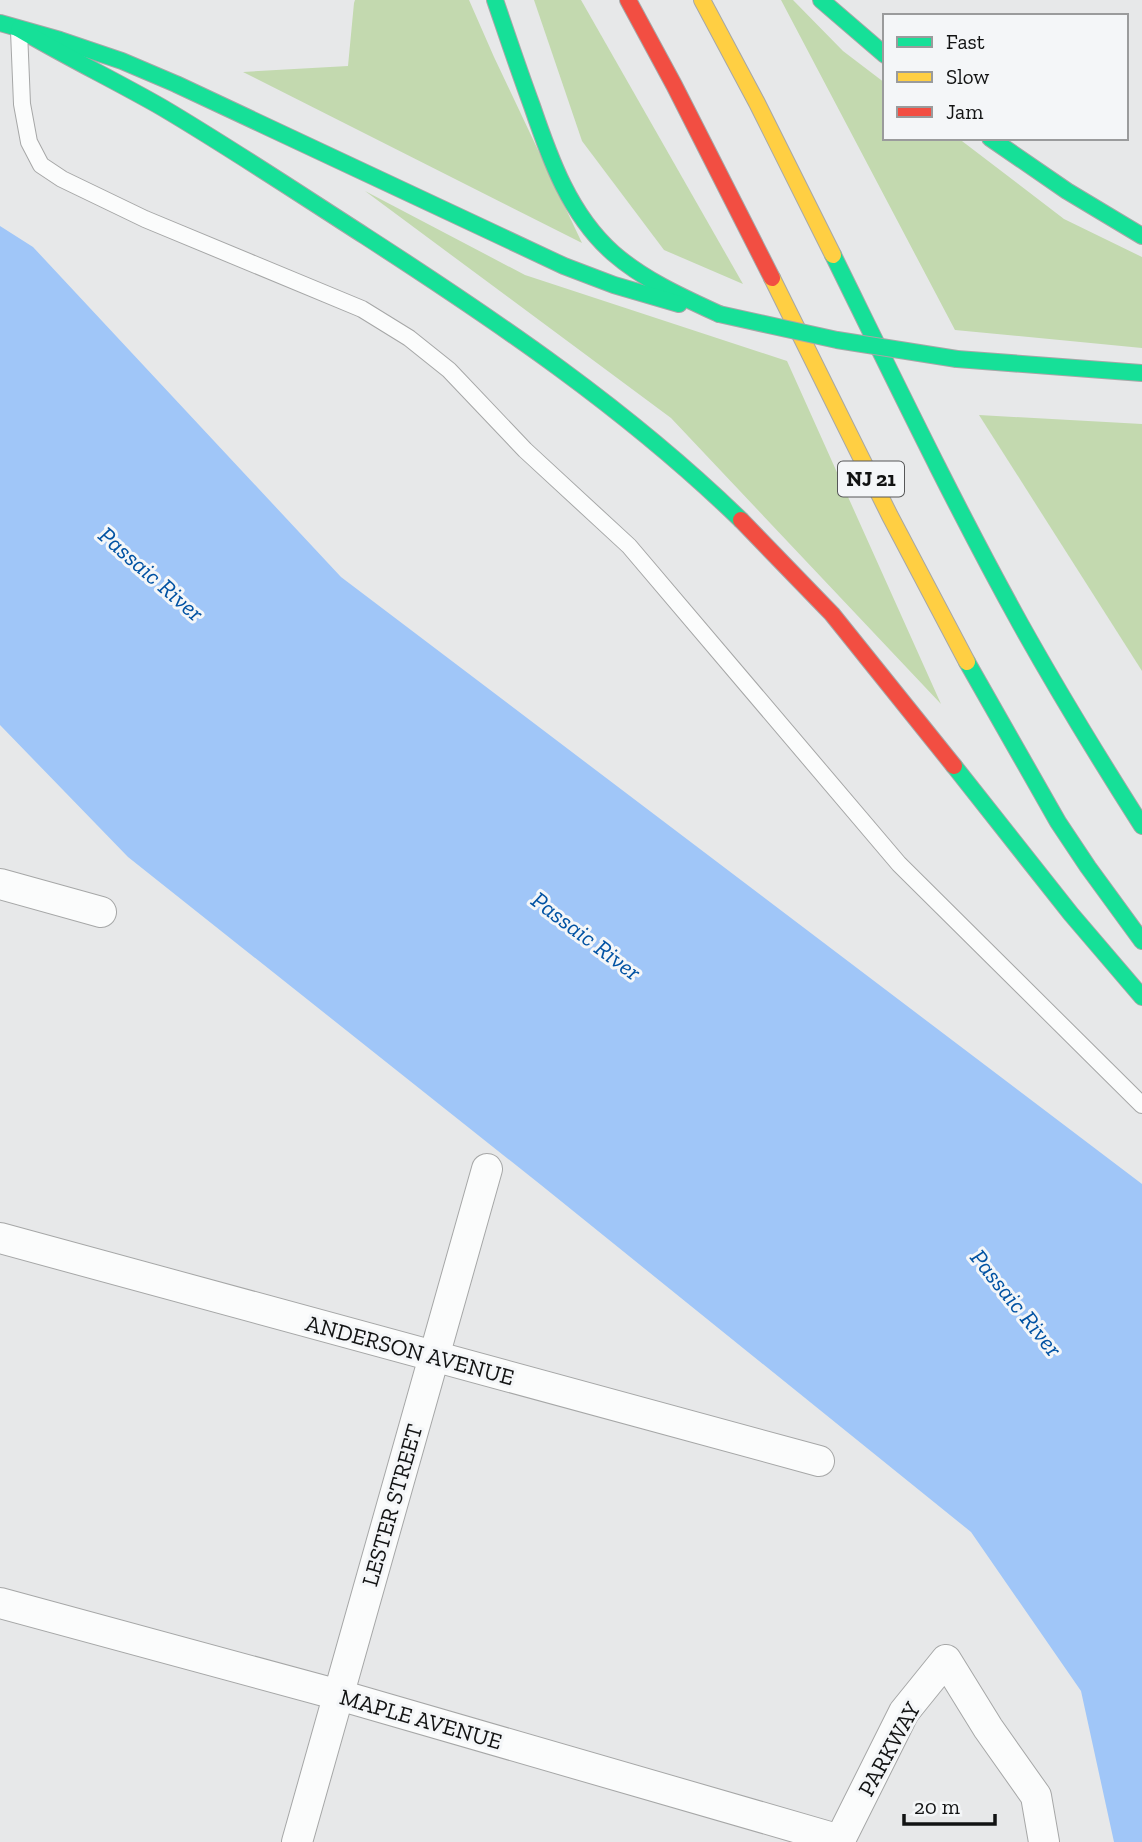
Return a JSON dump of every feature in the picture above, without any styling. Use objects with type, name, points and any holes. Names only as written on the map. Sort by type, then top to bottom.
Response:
[{"type":"main road","points":[[495,0],[553,164],[569,198],[589,227],[612,252],[639,273],[668,291],[719,314]]},
{"type":"main road","name":"NJ 21","points":[[628,0],[715,162],[900,539],[949,632],[1059,822],[1142,941]]},
{"type":"main road","name":"NJ 21","points":[[702,0],[773,132],[958,507],[1007,599],[1059,694],[1142,826]]},
{"type":"main road","points":[[821,0],[883,53]]},
{"type":"main road","points":[[0,23],[122,61],[176,84],[564,266],[614,285],[719,314],[838,342],[957,359],[1142,373]]},
{"type":"main road","points":[[19,29],[210,137],[384,249],[545,358],[651,439],[710,490],[817,598],[881,672],[1071,916],[1142,997]]},
{"type":"main road","points":[[992,140],[1067,191],[1142,236]]},
{"type":"main road","points":[[1012,140],[1066,172]]},
{"type":"street","points":[[0,884],[101,912]]},
{"type":"street","name":"LESTER STREET","points":[[298,1842],[487,1169]]},
{"type":"street","name":"ANDERSON AVENUE","points":[[0,1238],[819,1461]]},
{"type":"street","name":"MAPLE AVENUE","points":[[0,1603],[339,1695],[840,1841]]},
{"type":"street","name":"PARKWAY","points":[[840,1841],[904,1713],[946,1660],[1036,1796],[1044,1842]]},
{"type":"lane","points":[[19,29],[22,104],[29,142],[41,165],[62,179],[145,219],[362,309],[410,338],[449,370],[525,450],[629,546],[899,864],[1142,1105]]},
{"type":"green space","points":[[355,0],[469,0],[582,243],[243,72],[348,66]]},
{"type":"green space","points":[[534,0],[581,0],[743,284],[664,250],[582,141]]},
{"type":"green space","points":[[781,0],[793,0],[843,51],[883,81],[883,140],[961,140],[1064,219],[1142,257],[1142,348],[955,330]]},
{"type":"green space","points":[[365,191],[525,275],[787,361],[941,704],[671,418]]},
{"type":"green space","points":[[979,415],[1142,424],[1142,671]]},
{"type":"water","name":"Passaic River","points":[[0,226],[33,247],[341,577],[1142,1184],[1142,1842],[1114,1842],[1081,1691],[971,1532],[541,1185],[128,857],[0,725]]},
{"type":"traffic: fast","points":[[495,0],[554,166],[573,204],[585,221],[613,253],[637,272],[719,314]]},
{"type":"traffic: fast","points":[[821,0],[883,53]]},
{"type":"traffic: fast","points":[[0,23],[122,61],[564,266],[614,285],[679,304]]},
{"type":"traffic: fast","points":[[19,29],[189,124],[464,301],[607,404],[653,441],[741,520]]},
{"type":"traffic: fast","points":[[993,140],[1067,191],[1142,236]]},
{"type":"traffic: fast","points":[[833,255],[996,579],[1065,701],[1142,826]]},
{"type":"traffic: fast","points":[[719,314],[837,340],[957,359]]},
{"type":"traffic: fast","points":[[957,359],[1142,373]]},
{"type":"traffic: fast","points":[[967,662],[1058,822],[1142,941]]},
{"type":"traffic: fast","points":[[954,766],[1071,914],[1142,997]]},
{"type":"traffic: slow","points":[[702,0],[833,255]]},
{"type":"traffic: slow","points":[[772,278],[890,516],[967,662]]},
{"type":"traffic: jam","points":[[628,0],[772,278]]},
{"type":"traffic: jam","points":[[741,520],[832,614],[954,766]]}]
